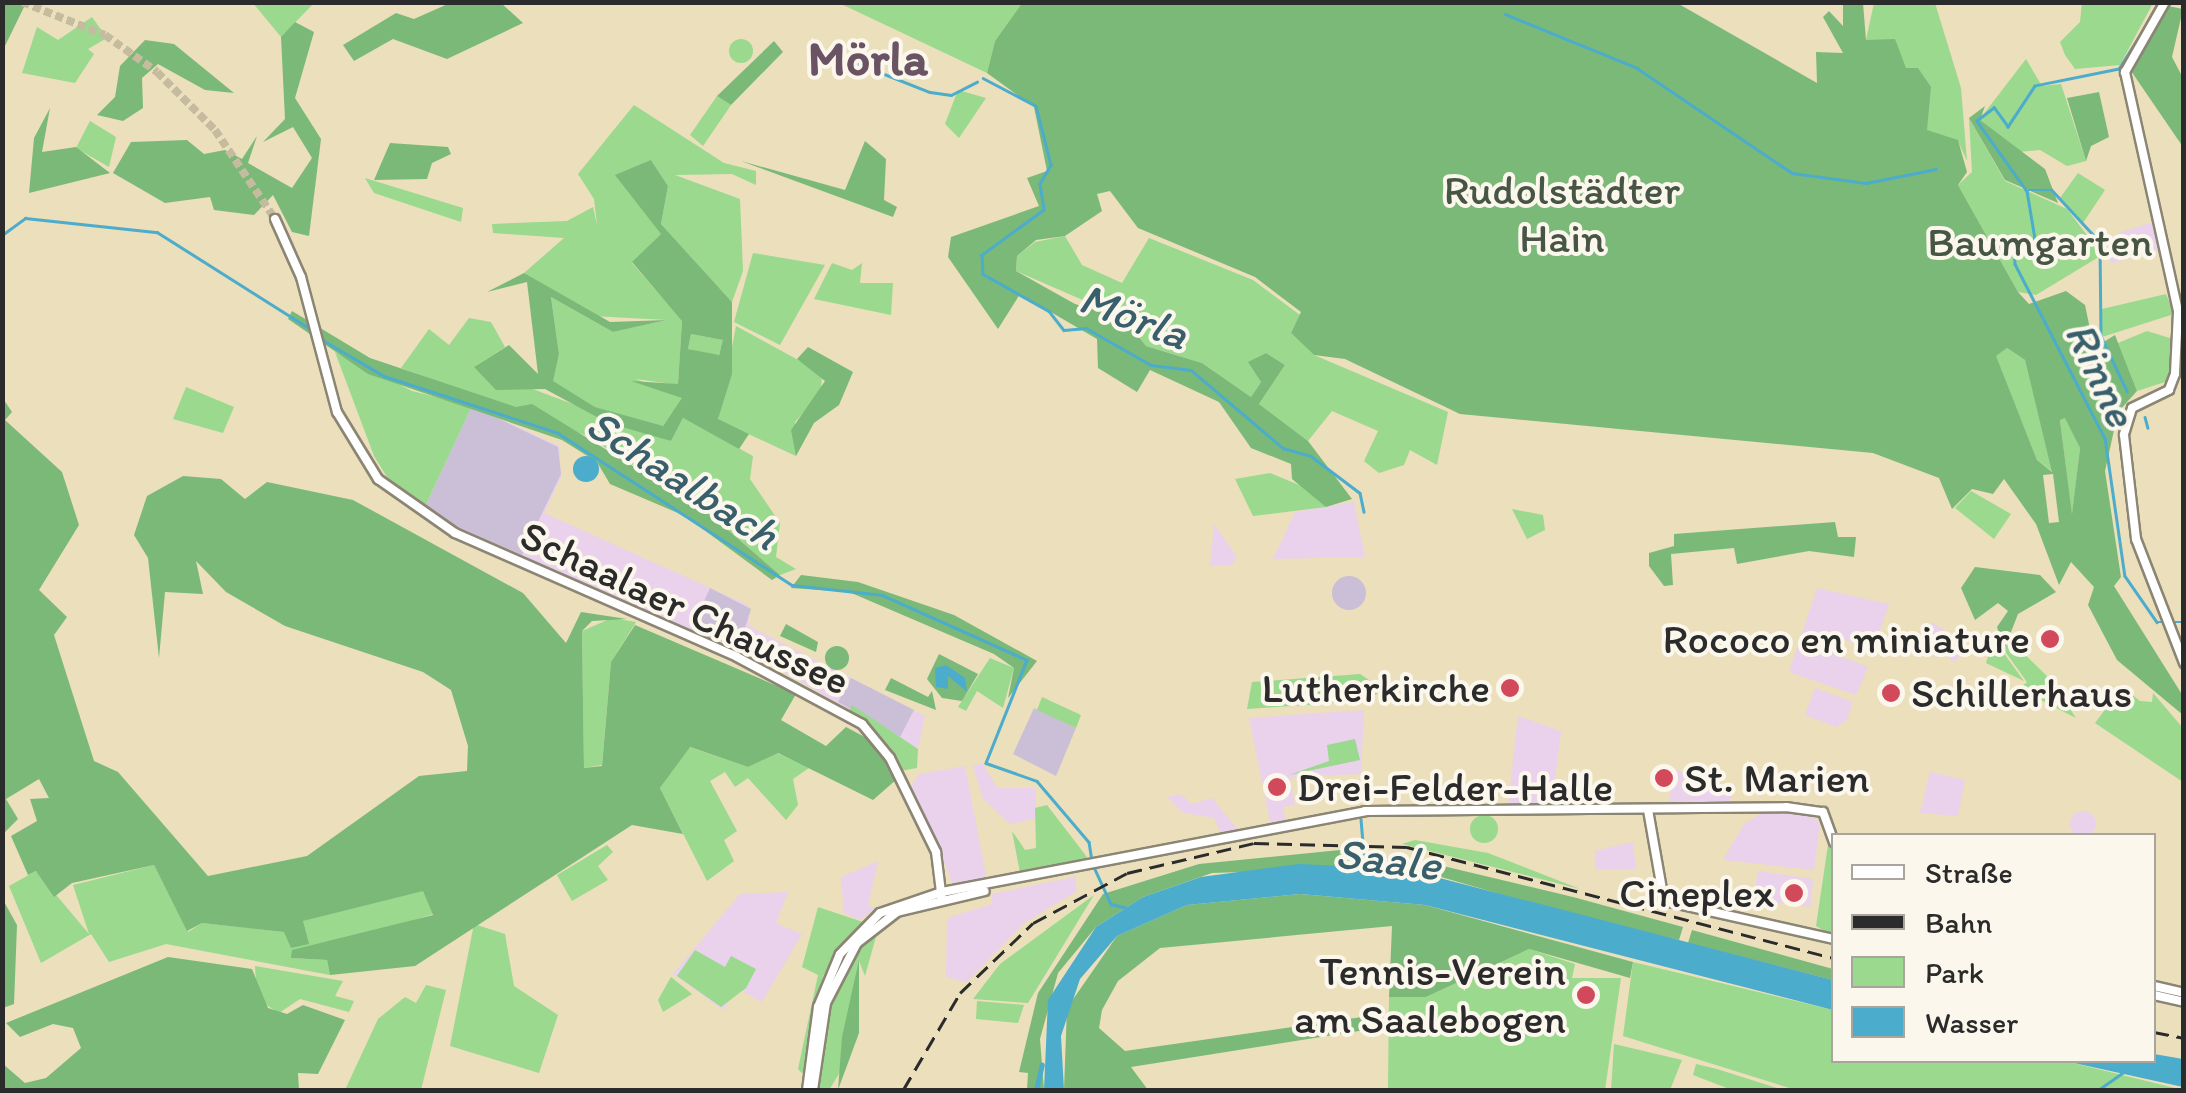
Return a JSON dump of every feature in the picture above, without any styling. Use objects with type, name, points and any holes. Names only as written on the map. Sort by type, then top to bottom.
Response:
[{"type":"main road","points":[[2165,2],[2125,72],[2178,312],[2169,390],[2137,403],[2124,428],[2135,536],[2165,623],[2184,662]]},
{"type":"main road","name":"Schaalaer Chaussee","points":[[276,218],[314,322],[337,412],[370,470],[440,526],[621,614],[737,657],[862,724],[890,758],[924,828],[942,896]]},
{"type":"main road","points":[[1639,808],[1655,820],[1664,900],[1831,939]]},
{"type":"main road","points":[[1655,820],[1667,808]]},
{"type":"main road","points":[[810,1090],[818,1008],[840,954],[880,913],[942,896],[1365,811],[1821,811],[1830,840]]},
{"type":"main road","points":[[2156,986],[2184,992]]},
{"type":"main road","points":[[2156,995],[2184,1002]]},
{"type":"shaded area","points":[[2153,222],[2160,251],[2111,263],[2107,250],[2118,233]]},
{"type":"shaded area","points":[[472,406],[559,446],[561,477],[544,513],[748,605],[749,626],[925,716],[918,749],[738,646],[639,616],[423,511]]},
{"type":"shaded area","points":[[472,406],[558,447],[561,474],[522,555],[423,511]]},
{"type":"shaded area","points":[[1354,502],[1365,557],[1273,559],[1295,512]]},
{"type":"shaded area","points":[[1214,524],[1237,557],[1231,566],[1210,566]]},
{"type":"shaded area","points":[[1349,576],[1361,581],[1366,593],[1361,605],[1349,610],[1337,605],[1332,593],[1337,581]]},
{"type":"shaded area","points":[[710,588],[751,609],[739,646],[690,633]]},
{"type":"shaded area","points":[[1817,588],[1889,604],[1873,650],[1839,638],[1833,653],[1868,667],[1856,695],[1789,672]]},
{"type":"shaded area","points":[[1932,622],[1968,647],[1954,662],[1925,638]]},
{"type":"shaded area","points":[[851,678],[914,710],[900,737],[838,702]]},
{"type":"shaded area","points":[[1815,688],[1853,702],[1847,720],[1836,727],[1805,715]]},
{"type":"shaded area","points":[[1034,708],[1076,728],[1056,776],[1013,754]]},
{"type":"shaded area","points":[[1364,710],[1361,774],[1290,777],[1295,804],[1283,807],[1286,822],[1271,825],[1249,718]]},
{"type":"shaded area","points":[[1518,716],[1561,731],[1552,804],[1508,805]]},
{"type":"shaded area","points":[[982,763],[997,788],[1035,788],[1037,818],[1010,824],[983,799],[973,766]]},
{"type":"shaded area","points":[[965,766],[987,881],[954,886],[911,786],[919,774]]},
{"type":"shaded area","points":[[1674,769],[1734,790],[1728,806],[1669,803]]},
{"type":"shaded area","points":[[1930,772],[1965,780],[1958,816],[1920,813]]},
{"type":"shaded area","points":[[1180,794],[1192,804],[1212,798],[1240,832],[1222,836],[1214,818],[1183,813],[1167,797]]},
{"type":"shaded area","points":[[1764,812],[1812,814],[1820,824],[1814,870],[1723,860],[1744,824]]},
{"type":"shaded area","points":[[2078,812],[2088,812],[2095,819],[2092,833],[2074,833],[2071,829],[2071,819]]},
{"type":"shaded area","points":[[1633,842],[1636,869],[1595,869],[1595,851]]},
{"type":"shaded area","points":[[878,861],[868,906],[876,908],[860,920],[844,913],[841,877]]},
{"type":"shaded area","points":[[1758,871],[1813,879],[1810,907],[1753,899]]},
{"type":"shaded area","points":[[1075,877],[1077,891],[1024,923],[967,982],[946,977],[947,918],[992,904],[992,894]]},
{"type":"shaded area","points":[[788,892],[776,923],[802,934],[762,1002],[738,989],[723,1010],[673,974],[740,894]]},
{"type":"green space","points":[[2082,2],[2153,3],[2120,65],[2075,69],[2065,55],[2060,42],[2080,22]]},
{"type":"green space","points":[[2,3],[26,3],[3,50]]},
{"type":"green space","points":[[253,3],[314,3],[281,37]]},
{"type":"green space","points":[[450,3],[501,3],[523,23],[447,59],[393,39],[354,61],[343,45],[396,13],[414,19]]},
{"type":"green space","points":[[839,3],[1022,3],[995,41],[987,73]]},
{"type":"green space","name":"Rudolstädter Hain","points":[[1022,3],[1677,3],[1817,83],[1816,52],[1843,53],[1823,17],[1829,11],[1843,26],[1843,3],[1863,3],[1866,40],[1895,39],[1906,68],[1918,68],[1931,87],[1927,130],[1958,140],[1967,172],[1958,185],[2018,292],[2029,304],[2066,291],[2085,305],[2094,348],[2115,335],[2137,391],[2118,412],[2105,471],[2121,577],[2114,586],[2183,696],[2183,715],[2117,660],[2088,605],[2094,587],[2071,562],[2059,585],[2036,524],[2004,479],[1993,494],[1972,489],[1952,509],[1939,478],[1873,453],[1460,414],[1345,359],[1314,355],[1291,333],[1301,312],[1255,277],[1138,228],[1110,191],[1097,194],[1102,211],[1065,236],[1036,240],[1017,256],[1016,271],[1075,304],[1124,318],[1146,346],[1202,363],[1251,397],[1261,382],[1248,362],[1266,353],[1285,365],[1259,404],[1308,441],[1352,499],[1326,507],[1292,479],[1291,464],[1251,448],[1219,402],[1150,370],[1137,392],[1098,368],[1097,339],[1020,294],[998,329],[948,257],[951,237],[1039,206],[1027,178],[1047,171],[1034,107],[987,73],[995,41]],"holes":[[[2007,348],[2025,360],[2052,472],[2037,460],[1996,356]],[[2065,418],[2080,448],[2072,514],[2060,420]],[[2053,474],[2059,522],[2049,523],[2043,475]]]},
{"type":"green space","points":[[1874,3],[1935,3],[1961,88],[1967,161],[1958,141],[1927,131],[1906,69],[1866,40]]},
{"type":"green space","points":[[2168,6],[2183,9],[2172,57],[2183,78],[2183,147],[2129,68]]},
{"type":"green space","points":[[92,17],[107,38],[88,49],[94,54],[75,83],[22,73],[37,27],[58,40]]},
{"type":"green space","points":[[295,22],[314,32],[295,98],[321,139],[309,236],[292,232],[273,195],[254,215],[214,210],[210,197],[165,203],[113,173],[131,142],[187,140],[204,154],[225,150],[242,159],[257,136],[248,163],[292,188],[312,158],[293,127],[263,142],[285,119],[281,37]]},
{"type":"green space","points":[[741,39],[750,42],[750,60],[741,63],[732,60],[729,51],[732,42]]},
{"type":"green space","points":[[145,40],[174,44],[234,93],[205,90],[158,64],[142,78],[143,108],[123,121],[97,115],[115,97],[120,66]]},
{"type":"green space","points":[[774,41],[783,52],[731,105],[717,96]]},
{"type":"green space","points":[[2026,59],[2042,86],[2061,84],[2086,161],[2067,166],[2040,150],[2019,152],[1979,120]]},
{"type":"green space","points":[[958,90],[986,98],[959,138],[945,124]]},
{"type":"green space","points":[[2099,92],[2109,137],[2091,146],[2086,161],[2067,98]]},
{"type":"green space","points":[[717,96],[731,105],[703,146],[690,135]]},
{"type":"green space","points":[[634,105],[724,163],[756,171],[756,185],[732,174],[675,175],[740,199],[743,271],[732,302],[661,224],[668,186],[651,160],[661,234],[632,263],[682,320],[678,385],[636,379],[683,398],[662,427],[595,407],[552,381],[559,354],[551,297],[613,332],[667,320],[592,316],[524,273],[564,238],[493,233],[492,224],[567,221],[593,207],[597,225],[594,199],[578,174]]},
{"type":"green space","points":[[1985,106],[1980,120],[2045,169],[2058,203],[2005,180],[1969,118]]},
{"type":"green space","points":[[50,108],[42,152],[76,147],[110,173],[29,193],[34,138]]},
{"type":"green space","name":"Baumgarten","points":[[1969,118],[2005,181],[2067,209],[2102,255],[2036,295],[2018,292],[1958,185],[1972,172]]},
{"type":"green space","points":[[90,121],[116,137],[109,167],[76,148]]},
{"type":"green space","points":[[865,141],[886,159],[884,200],[897,207],[893,217],[741,161],[845,190]]},
{"type":"green space","points":[[390,143],[448,147],[451,154],[432,163],[427,179],[374,180]]},
{"type":"green space","points":[[651,160],[668,186],[661,224],[732,302],[732,374],[718,419],[749,434],[739,449],[683,418],[671,441],[608,423],[545,389],[496,390],[474,367],[509,345],[538,374],[527,282],[487,292],[524,273],[610,322],[667,320],[613,332],[551,297],[559,354],[553,381],[595,407],[663,426],[682,398],[631,381],[678,384],[682,321],[632,262],[661,234],[615,175]],"holes":[[[691,334],[723,340],[719,355],[688,349]]]},
{"type":"green space","points":[[2078,173],[2105,190],[2083,223],[2060,198]]},
{"type":"green space","points":[[365,178],[463,208],[461,222],[374,193]]},
{"type":"green space","points":[[1065,236],[1082,265],[1122,283],[1149,238],[1253,280],[1300,315],[1291,333],[1314,355],[1448,412],[1437,465],[1410,450],[1404,465],[1379,473],[1364,461],[1378,431],[1332,411],[1308,441],[1259,404],[1285,365],[1266,353],[1249,362],[1261,382],[1251,397],[1202,363],[1146,346],[1124,318],[1016,271],[1017,256],[1035,242]]},
{"type":"green space","points":[[753,253],[825,265],[780,345],[734,322]]},
{"type":"green space","points":[[832,263],[852,270],[862,263],[860,283],[893,283],[891,315],[814,299]]},
{"type":"green space","points":[[2166,294],[2174,314],[2102,337],[2102,309]]},
{"type":"green space","points":[[292,311],[370,358],[516,407],[532,404],[706,511],[780,575],[772,580],[685,516],[610,484],[597,462],[562,440],[368,374],[288,319]]},
{"type":"green space","points":[[469,318],[491,322],[505,347],[474,367],[671,441],[683,418],[753,456],[750,479],[780,523],[776,557],[796,569],[780,575],[706,511],[587,436],[401,368],[429,329],[449,345]]},
{"type":"green space","points":[[736,326],[822,373],[821,392],[795,422],[796,456],[718,420]]},
{"type":"green space","points":[[2147,331],[2173,339],[2172,370],[2168,381],[2137,391],[2118,343]]},
{"type":"green space","points":[[691,334],[724,340],[718,356],[688,349]]},
{"type":"green space","points":[[808,347],[853,372],[839,405],[814,423],[796,456],[791,430],[825,381],[797,359]]},
{"type":"green space","points":[[2007,348],[2025,360],[2053,472],[2037,460],[1995,356]]},
{"type":"green space","points":[[335,352],[412,391],[472,406],[423,511],[395,490],[374,456]]},
{"type":"green space","points":[[186,387],[234,407],[223,433],[173,419]]},
{"type":"green space","points":[[2,397],[12,412],[5,420],[62,472],[79,525],[39,590],[67,617],[54,635],[94,761],[118,772],[208,876],[307,856],[419,776],[467,771],[468,746],[451,690],[423,672],[285,626],[226,592],[196,561],[203,594],[165,592],[159,658],[148,558],[134,535],[147,496],[183,476],[221,479],[245,499],[267,482],[353,500],[523,593],[566,643],[581,612],[627,619],[592,621],[582,631],[584,768],[602,766],[611,662],[635,625],[796,694],[781,720],[826,746],[846,727],[876,743],[897,779],[873,800],[778,753],[748,767],[690,747],[660,788],[683,834],[632,825],[415,966],[330,975],[327,960],[291,958],[292,950],[433,915],[423,891],[303,921],[309,944],[291,948],[284,932],[202,923],[187,931],[154,865],[72,883],[54,897],[36,871],[28,875],[11,836],[37,821],[30,799],[49,798],[39,779],[6,799],[18,819],[3,834]]},
{"type":"green space","points":[[2066,418],[2080,448],[2072,516],[2060,419]]},
{"type":"green space","points":[[1270,473],[1321,494],[1326,507],[1253,516],[1235,479]]},
{"type":"green space","points":[[1971,491],[2011,514],[1994,539],[1955,508]]},
{"type":"green space","points":[[1512,509],[1543,515],[1545,530],[1527,539]]},
{"type":"green space","points":[[1835,522],[1838,537],[1856,537],[1854,557],[1809,551],[1737,564],[1734,548],[1671,554],[1673,585],[1664,586],[1649,566],[1649,553],[1674,546],[1674,534]]},
{"type":"green space","points":[[1975,567],[2040,575],[2056,592],[2018,614],[2004,650],[1997,627],[2008,611],[1998,603],[1975,620],[1961,588]]},
{"type":"green space","points":[[801,575],[858,582],[954,615],[1037,661],[1008,698],[1014,668],[994,654],[849,592],[791,588]]},
{"type":"green space","points":[[612,618],[636,622],[611,662],[602,765],[584,768],[582,631]]},
{"type":"green space","points":[[786,624],[818,642],[816,652],[780,636]]},
{"type":"green space","points":[[1994,638],[2000,648],[2024,681],[1986,663]]},
{"type":"green space","points":[[2009,639],[2049,678],[2076,718],[2019,689],[2027,682],[2004,650]]},
{"type":"green space","points":[[837,646],[846,649],[846,667],[837,670],[828,667],[825,658],[828,649]]},
{"type":"green space","points":[[939,654],[978,674],[962,701],[942,698],[927,679]]},
{"type":"green space","points":[[990,658],[1014,668],[1003,708],[977,691],[966,711],[958,707]]},
{"type":"green space","points":[[1360,674],[1384,690],[1364,701],[1247,709],[1252,682]]},
{"type":"green space","points":[[891,678],[928,697],[932,691],[936,710],[885,690]]},
{"type":"green space","points":[[2122,687],[2140,701],[2152,702],[2153,693],[2183,728],[2183,782],[2095,723]]},
{"type":"green space","points":[[1042,697],[1081,715],[1076,728],[1037,710]]},
{"type":"green space","points":[[852,705],[918,749],[917,768],[900,771],[848,713]]},
{"type":"green space","points":[[1355,739],[1360,760],[1289,775],[1329,761],[1327,745]]},
{"type":"green space","points":[[689,747],[748,767],[777,753],[809,768],[793,779],[798,805],[786,820],[748,778],[735,787],[725,772],[710,781],[737,831],[724,840],[734,861],[707,881],[660,788]]},
{"type":"green space","points":[[1047,805],[1090,861],[1021,878],[1012,831],[1025,850],[1036,848],[1035,808]]},
{"type":"green space","points":[[1484,815],[1494,819],[1498,829],[1494,839],[1484,843],[1474,839],[1470,829],[1474,819]]},
{"type":"green space","points":[[1415,840],[1488,853],[1580,889],[1402,844]]},
{"type":"green space","points":[[607,845],[613,852],[598,866],[608,880],[572,901],[557,875]]},
{"type":"green space","points":[[1828,845],[1831,935],[1816,926]]},
{"type":"green space","points":[[1340,850],[1443,866],[1441,877],[1339,869]]},
{"type":"green space","points":[[1340,850],[1339,869],[1212,873],[1143,897],[1096,927],[1058,973],[1040,1039],[1044,1090],[1027,1090],[1028,1073],[1019,1072],[1038,993],[1103,894],[1199,864]]},
{"type":"green space","points":[[154,865],[188,932],[202,923],[285,932],[291,947],[302,921],[423,890],[433,914],[292,958],[327,960],[330,975],[166,944],[109,962],[91,934],[41,963],[9,886],[36,871],[89,934],[73,885]]},
{"type":"green space","points":[[1443,866],[1683,927],[1679,940],[1580,917],[1441,877]]},
{"type":"green space","points":[[1300,894],[1425,905],[1633,962],[1630,978],[1529,949],[1426,997],[1389,997],[1392,926],[1160,948],[1118,981],[1102,1010],[1099,1028],[1125,1051],[1376,1015],[1378,1028],[1131,1067],[1148,1090],[1064,1090],[1067,1008],[1117,936],[1187,905]]},
{"type":"green space","points":[[1094,895],[1028,1003],[973,999],[1000,964]]},
{"type":"green space","points":[[2,898],[17,925],[14,1004],[3,1008]]},
{"type":"green space","points":[[818,907],[863,922],[823,976],[804,1075],[798,1069],[818,975],[802,967]]},
{"type":"green space","points":[[474,924],[505,934],[514,986],[558,1015],[539,1073],[450,1046]]},
{"type":"green space","points":[[1692,930],[1831,968],[1831,979],[1688,943]]},
{"type":"green space","points":[[877,933],[865,976],[859,961],[842,1069],[829,1090],[817,1090],[831,1000],[853,953]]},
{"type":"green space","points":[[1529,949],[1575,964],[1572,978],[1621,978],[1605,1090],[1388,1090],[1389,997],[1426,997]]},
{"type":"green space","points":[[695,950],[725,967],[731,956],[756,969],[746,988],[721,1007],[677,976]]},
{"type":"green space","points":[[168,957],[252,969],[268,1008],[287,1014],[303,1005],[345,1020],[318,1074],[298,1073],[299,1090],[3,1090],[3,1064],[25,1083],[46,1078],[81,1048],[73,1028],[53,1024],[20,1037],[6,1023]]},
{"type":"green space","points":[[859,960],[859,1033],[838,1090],[842,1037]]},
{"type":"green space","points":[[1633,962],[1831,1010],[1831,1063],[2073,1063],[2183,1090],[1796,1090],[1623,1036]]},
{"type":"green space","points":[[255,966],[343,981],[335,996],[354,1001],[349,1012],[300,999],[279,1013],[257,999]]},
{"type":"green space","points":[[671,977],[692,994],[663,1012],[658,1000]]},
{"type":"green space","points":[[426,985],[446,990],[421,1090],[345,1090],[378,1019],[405,997],[416,1003]]},
{"type":"green space","points":[[977,1001],[1024,1005],[1018,1023],[976,1019]]},
{"type":"green space","points":[[1614,1044],[1682,1060],[1670,1090],[1611,1090]]},
{"type":"green space","points":[[1696,1064],[1783,1090],[1732,1090],[1693,1075]]},
{"type":"water","points":[[586,456],[595,460],[599,469],[595,478],[586,482],[577,478],[573,469],[577,460]]},
{"type":"water","points":[[946,665],[965,678],[967,692],[948,676],[948,689],[936,687],[935,668]]},
{"type":"water","points":[[1299,864],[1405,869],[1831,979],[1831,1009],[1425,905],[1300,894],[1187,905],[1117,936],[1080,979],[1061,1036],[1064,1090],[1044,1090],[1048,1000],[1096,927],[1143,897],[1201,877]]},
{"type":"water","points":[[2156,1054],[2183,1059],[2183,1087],[2074,1063],[2156,1063]]},
{"type":"waterway","name":"Rinne","points":[[2160,4],[2119,69],[2035,86],[2008,127],[1994,108],[1977,121],[2027,191],[2035,239],[2014,252],[2015,264],[2105,438],[2125,576],[2157,622],[2184,622]]},
{"type":"waterway","points":[[1505,14],[1637,68],[1792,173],[1866,183],[1936,169]]},
{"type":"waterway","name":"Mörla","points":[[844,58],[930,92],[951,95],[977,82]]},
{"type":"waterway","name":"Mörla","points":[[983,78],[1036,106],[1051,165],[1040,184],[1044,210],[982,255],[983,274],[1049,311],[1064,330],[1086,328],[1151,365],[1191,370],[1283,448],[1311,456],[1360,493],[1364,512]]},
{"type":"waterway","points":[[2029,190],[2052,190],[2100,242],[2101,336],[2127,391]]},
{"type":"waterway","name":"Schaalbach","points":[[2,235],[25,218],[157,232],[312,330]]},
{"type":"waterway","name":"Schaalbach","points":[[321,339],[384,376],[558,433],[792,585],[882,595],[1027,660],[986,763],[1037,781],[1089,842],[1092,860]]},
{"type":"waterway","name":"Rinne","points":[[2145,417],[2148,428]]},
{"type":"waterway","name":"Saale","points":[[1361,819],[1365,867]]},
{"type":"waterway","name":"Schaalbach","points":[[1094,867],[1111,904],[1127,908]]},
{"type":"waterway","points":[[1036,1090],[1042,1065]]},
{"type":"waterway","points":[[2098,1090],[2124,1072]]},
{"type":"tunnel","points":[[22,2],[105,35],[157,72],[215,130],[275,219]]},
{"type":"railway","points":[[903,1090],[960,993],[1033,923],[1127,873],[1254,843],[1407,847],[1831,957]]},
{"type":"railway","points":[[2156,1032],[2184,1038]]},
{"type":"place","name":"Rococo en miniature","points":[[2050,639]]},
{"type":"place","name":"Lutherkirche","points":[[1510,688]]},
{"type":"place","name":"Schillerhaus","points":[[1891,693]]},
{"type":"place","name":"St. Marien","points":[[1664,778]]},
{"type":"place","name":"Drei-Felder-Halle","points":[[1277,787]]},
{"type":"place","name":"Cineplex","points":[[1794,893]]},
{"type":"place","name":"Tennis-Verein am Saalebogen","points":[[1586,995]]},
{"type":"district","name":"Mörla","points":[[868,59]]}]
